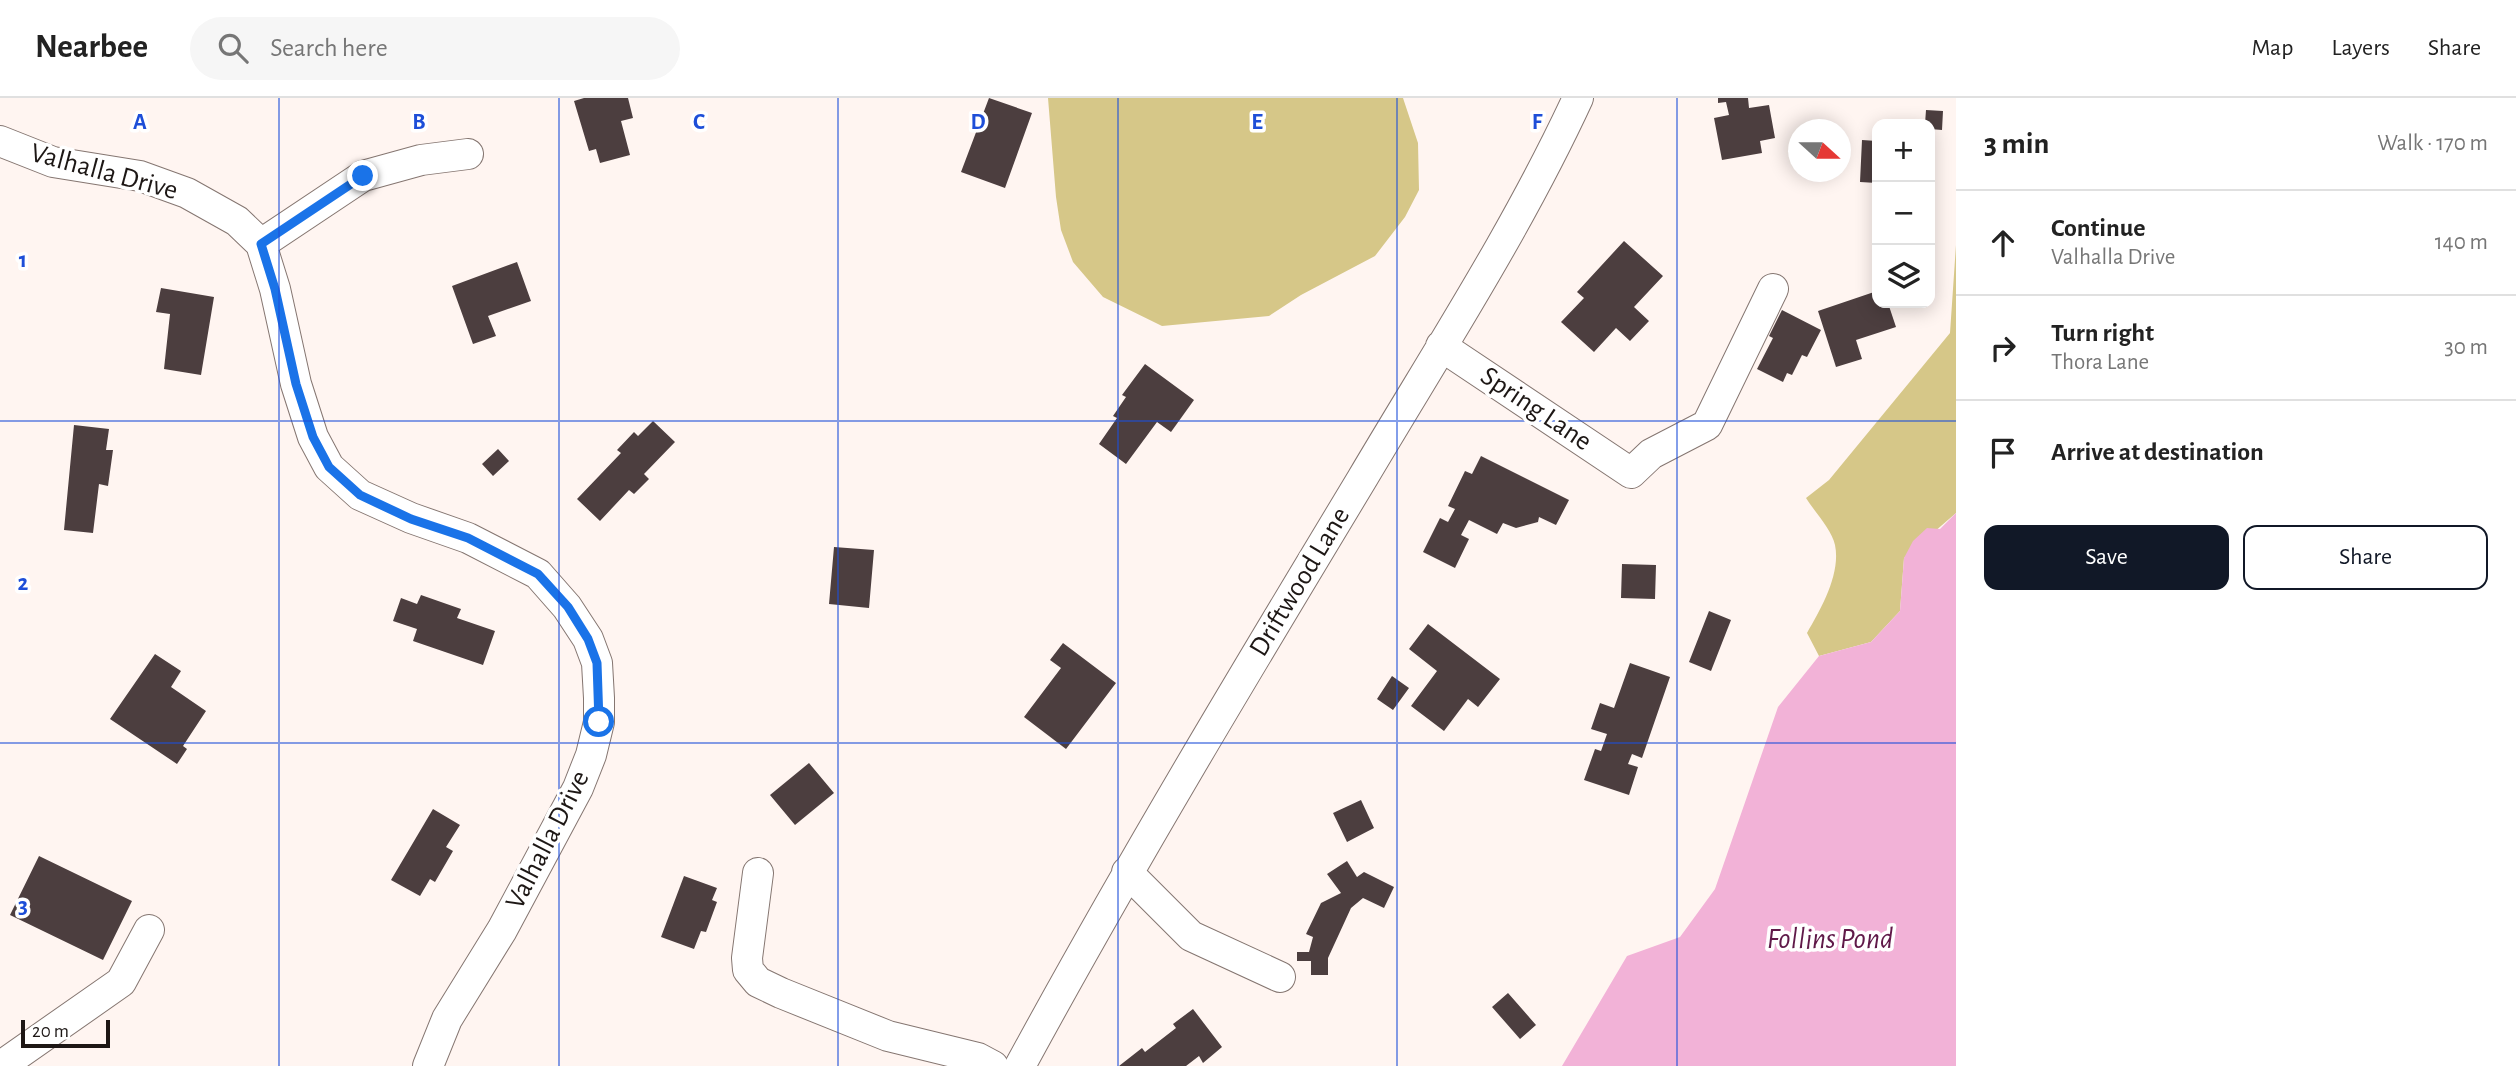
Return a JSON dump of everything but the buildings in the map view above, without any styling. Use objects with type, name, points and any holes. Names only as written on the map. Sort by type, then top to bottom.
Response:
[{"type":"street","name":"Driftwood Lane","points":[[1020,1066],[1127,872],[1441,346],[1555,148],[1578,98]]},
{"type":"street","name":"Valhalla Drive","points":[[0,141],[53,162],[140,176],[187,193],[237,221],[261,244],[309,424],[329,467],[360,495],[411,519],[468,538],[538,574],[568,607],[588,639],[597,663],[599,722],[591,755],[578,788],[502,930],[447,1018],[428,1066]]},
{"type":"street","points":[[261,244],[363,176],[421,160],[468,154]]},
{"type":"street","name":"Spring Lane","points":[[1441,346],[1631,473],[1651,454],[1707,425],[1773,289]]},
{"type":"street","points":[[1127,872],[1191,936],[1280,977]]},
{"type":"street","points":[[758,873],[747,958],[748,970],[758,982],[817,1009],[888,1036],[978,1058],[993,1066]]},
{"type":"street","points":[[1,1066],[121,982],[149,930]]},
{"type":"shaded area","points":[[1048,98],[1403,98],[1418,143],[1419,190],[1405,217],[1375,256],[1301,295],[1269,316],[1162,326],[1103,297],[1073,262],[1061,230]]},
{"type":"shaded area","points":[[1956,245],[1956,513],[1904,558],[1900,611],[1871,642],[1819,656],[1807,633],[1828,591],[1836,556],[1830,533],[1806,498],[1829,480],[1950,333]]},
{"type":"water","name":"Follins Pond","points":[[1956,513],[1956,1066],[1562,1066],[1627,956],[1680,937],[1715,889],[1778,707],[1819,656],[1871,642],[1900,611],[1904,558],[1913,541],[1927,528],[1940,529]]},
{"type":"route","points":[[363,176],[261,244],[285,327],[296,384],[313,437],[329,467],[360,495],[411,519],[468,538],[538,574],[568,607],[588,639],[597,663],[599,722]]}]
